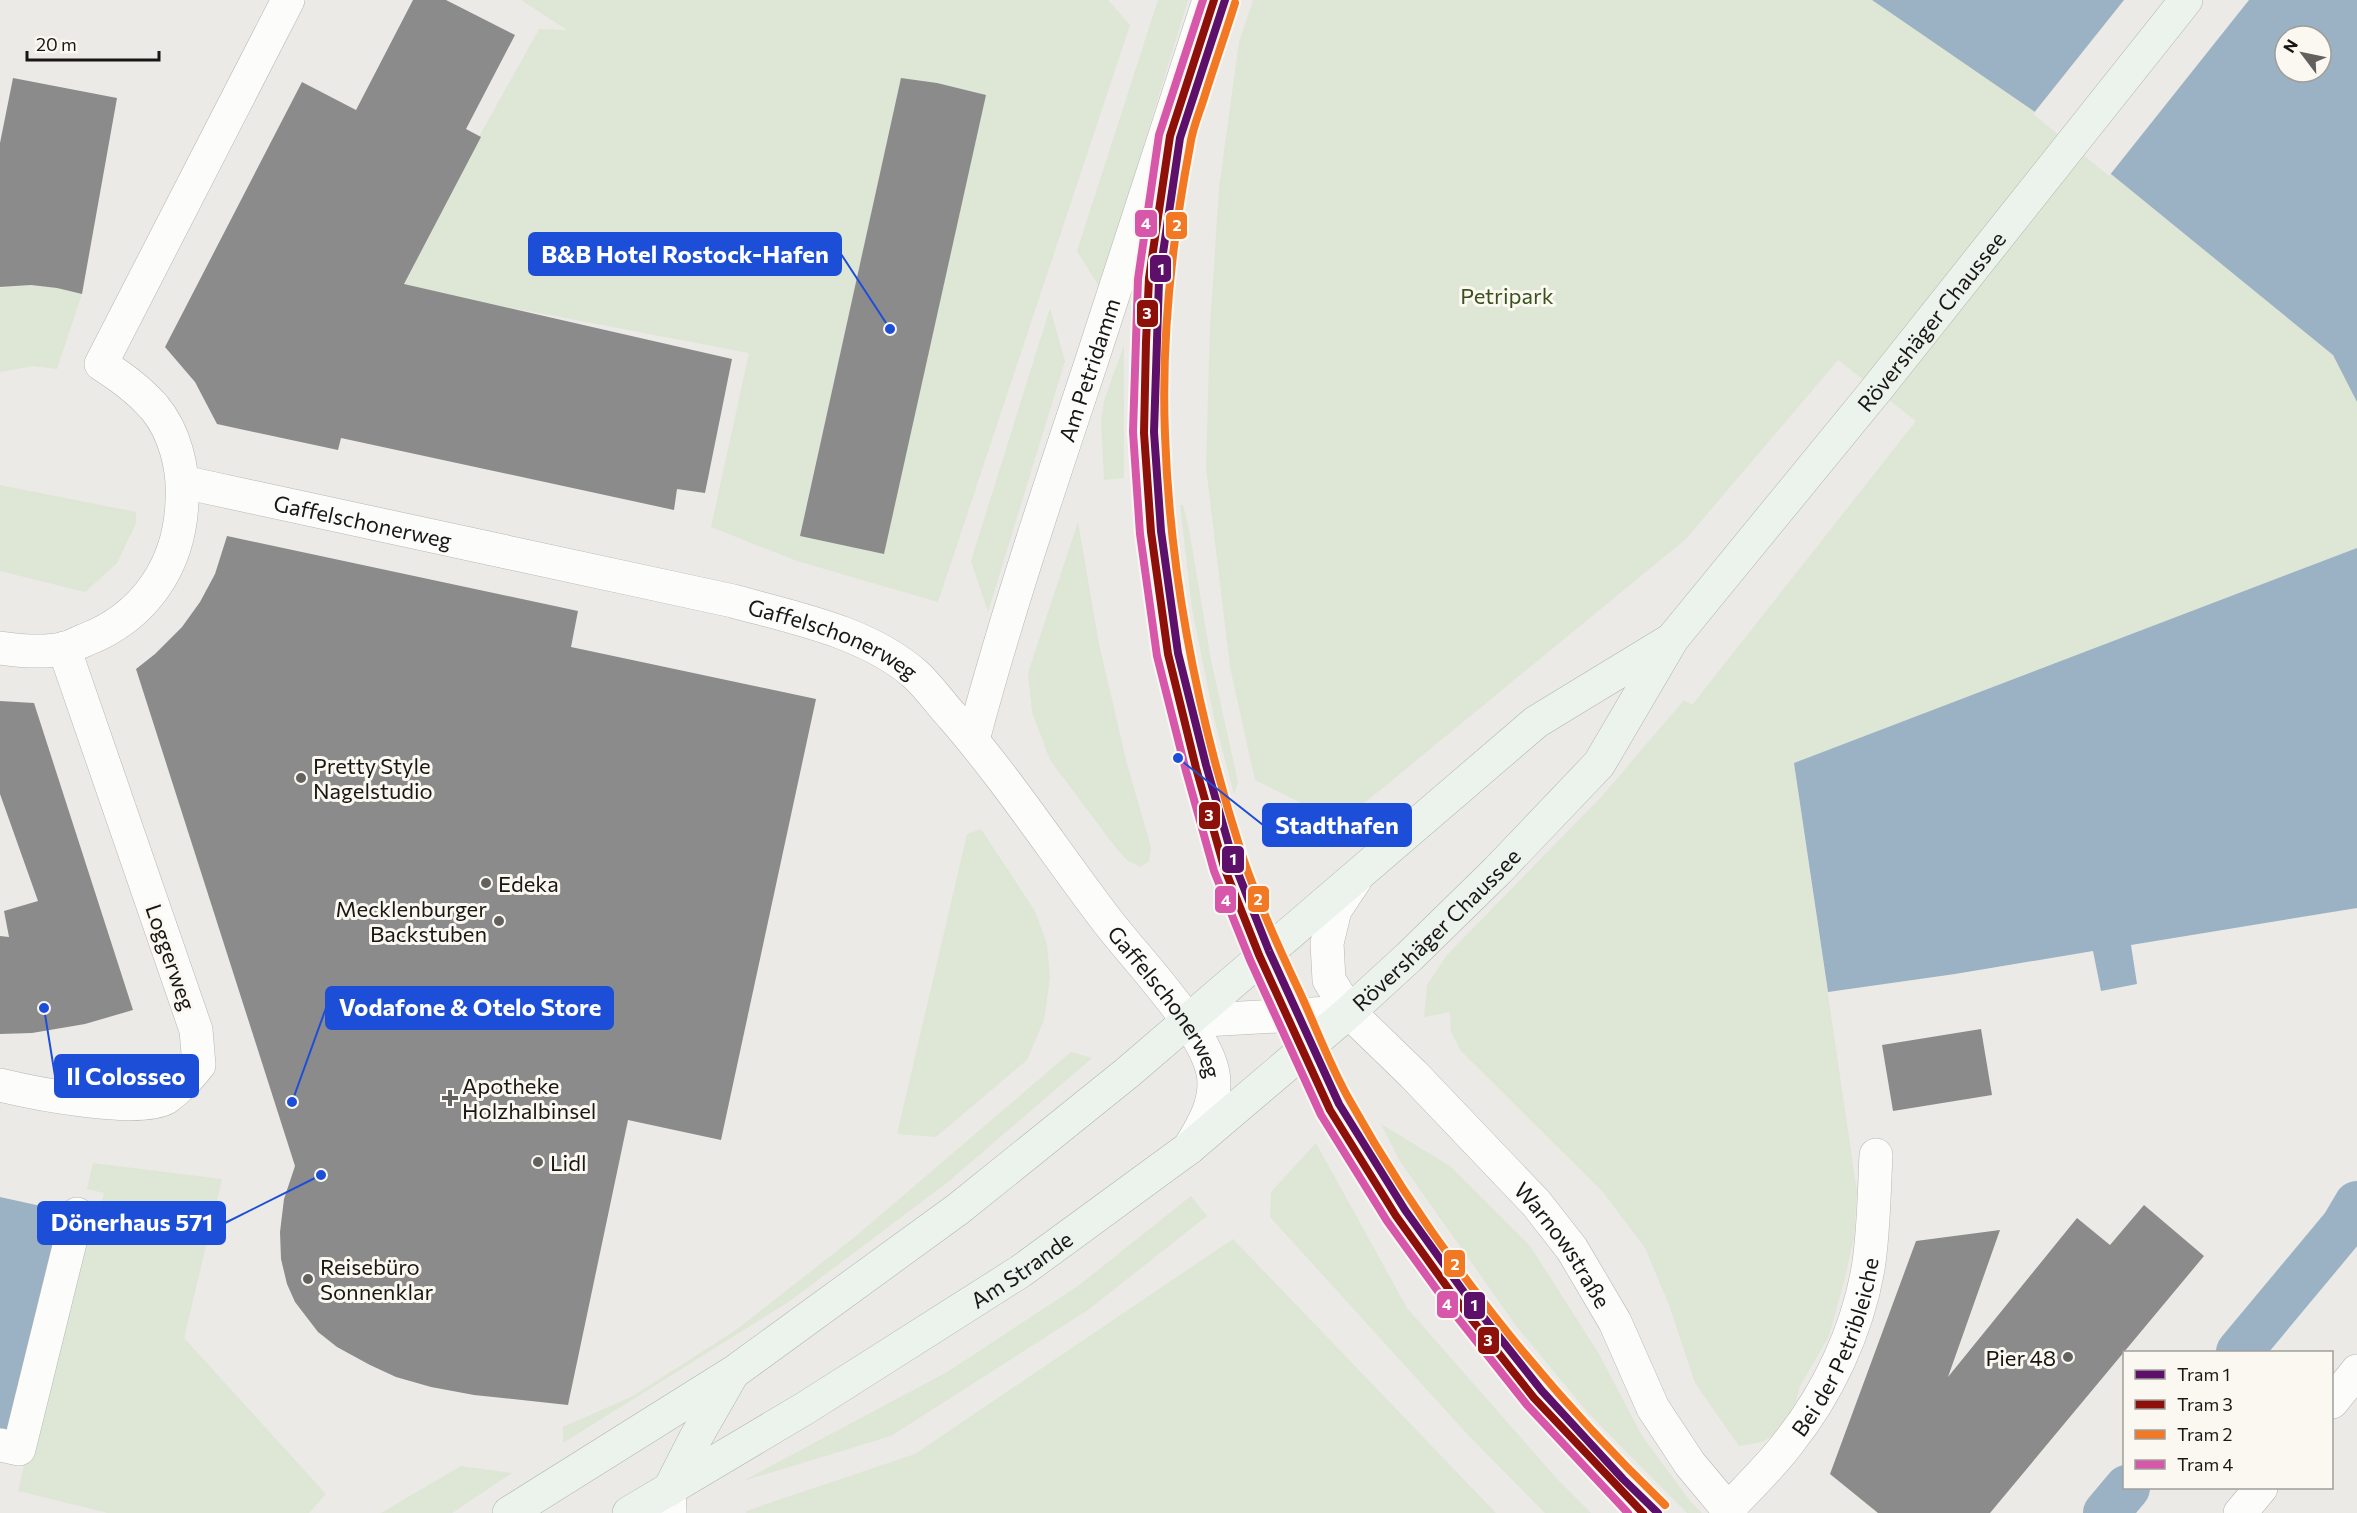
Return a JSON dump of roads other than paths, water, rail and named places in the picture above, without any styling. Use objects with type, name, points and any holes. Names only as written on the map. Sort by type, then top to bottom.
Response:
[{"type":"main road","name":"Rövershäger Chaussee","points":[[1349,1012],[1498,870],[1599,764],[1673,638],[1876,390],[2186,0]]},
{"type":"main road","name":"Rövershäger Chaussee","points":[[1361,871],[1536,722],[1673,638]]},
{"type":"main road","points":[[509,1513],[734,1372],[958,1209],[1127,1073],[1361,871]]},
{"type":"main road","name":"Am Strande","points":[[629,1513],[669,1502],[807,1407],[1021,1271],[1189,1148],[1349,1012]]},
{"type":"main road","points":[[669,1502],[695,1439],[734,1372]]},
{"type":"street","points":[[0,648],[30,652],[64,648],[106,632],[141,605],[167,568],[182,526],[183,482],[174,443],[155,409],[128,381],[101,364],[288,0]]},
{"type":"street","name":"Am Petridamm","points":[[974,740],[997,648],[1209,0]]},
{"type":"street","name":"Gaffelschonerweg","points":[[183,482],[733,601],[804,621],[870,644],[916,675],[974,740],[1106,920],[1203,1044],[1213,1073],[1212,1101],[1204,1123],[1189,1148]]},
{"type":"street","name":"Loggerweg","points":[[0,1085],[123,1105],[164,1099],[187,1080],[199,1065],[196,1030],[64,648]]},
{"type":"street","name":"Rövershäger Chaussee","points":[[1349,1012],[1329,980],[1327,943],[1335,910],[1361,871]]},
{"type":"street","points":[[1187,1021],[1349,1012]]},
{"type":"street","name":"Warnowstraße","points":[[1349,1012],[1413,1074],[1536,1203],[1565,1240],[1615,1322],[1653,1408],[1690,1464],[1730,1511]]},
{"type":"street","name":"Bei der Petribleiche","points":[[1730,1511],[1789,1442],[1816,1404],[1836,1367],[1862,1297],[1868,1269],[1876,1155]]},
{"type":"street","points":[[0,1444],[19,1449],[77,1214]]},
{"type":"street","points":[[2333,1400],[2357,1371]]},
{"type":"street","points":[[2240,1513],[2260,1489]]},
{"type":"water","points":[[1872,0],[2357,0],[2357,402],[2333,355],[2035,112]]},
{"type":"water","points":[[2357,548],[2357,908],[2131,945],[2137,984],[2101,991],[2093,951],[1828,992],[1794,763]]},
{"type":"water","points":[[0,1197],[77,1214],[19,1449],[0,1445]]},
{"type":"waterway","points":[[2240,1351],[2344,1226],[2357,1204]]},
{"type":"waterway","points":[[2106,1513],[2126,1489]]},
{"type":"tram line","name":"4","points":[[1203,0],[1159,135],[1138,279],[1133,432],[1140,534],[1157,656],[1214,871],[1250,960],[1321,1115],[1387,1221],[1450,1308],[1527,1405],[1628,1513]]},
{"type":"tram line","name":"3","points":[[1214,0],[1170,136],[1149,278],[1144,433],[1151,532],[1168,654],[1196,768],[1224,867],[1259,955],[1330,1110],[1396,1216],[1458,1302],[1534,1398],[1643,1513]]},
{"type":"tram line","name":"1","points":[[1225,0],[1180,138],[1159,280],[1154,432],[1161,531],[1178,653],[1206,765],[1234,863],[1269,951],[1339,1104],[1405,1210],[1466,1295],[1542,1391],[1623,1479],[1658,1513]]},
{"type":"tram line","name":"2","points":[[1235,3],[1191,140],[1169,289],[1164,399],[1168,489],[1180,596],[1200,702],[1227,806],[1249,876],[1278,945],[1337,1075],[1382,1156],[1417,1210],[1493,1315],[1577,1414],[1665,1505]]},
{"type":"place","name":"B&B Hotel Rostock-Hafen","points":[[890,329]]},
{"type":"place","name":"Stadthafen","points":[[1178,758]]},
{"type":"place","name":"Pretty Style Nagelstudio","points":[[301,778]]},
{"type":"place","name":"Edeka","points":[[486,883]]},
{"type":"place","name":"Mecklenburger Backstuben","points":[[499,921]]},
{"type":"place","name":"Il Colosseo","points":[[44,1008]]},
{"type":"place","name":"Apotheke Holzhalbinsel","points":[[450,1098]]},
{"type":"place","name":"Vodafone & Otelo Store","points":[[292,1102]]},
{"type":"place","name":"Lidl","points":[[538,1162]]},
{"type":"place","name":"Dönerhaus 571","points":[[321,1175]]},
{"type":"place","name":"Reisebüro Sonnenklar","points":[[308,1279]]},
{"type":"place","name":"Pier 48","points":[[2068,1357]]},
{"type":"park label","name":"Petripark","points":[[1507,295]]}]
